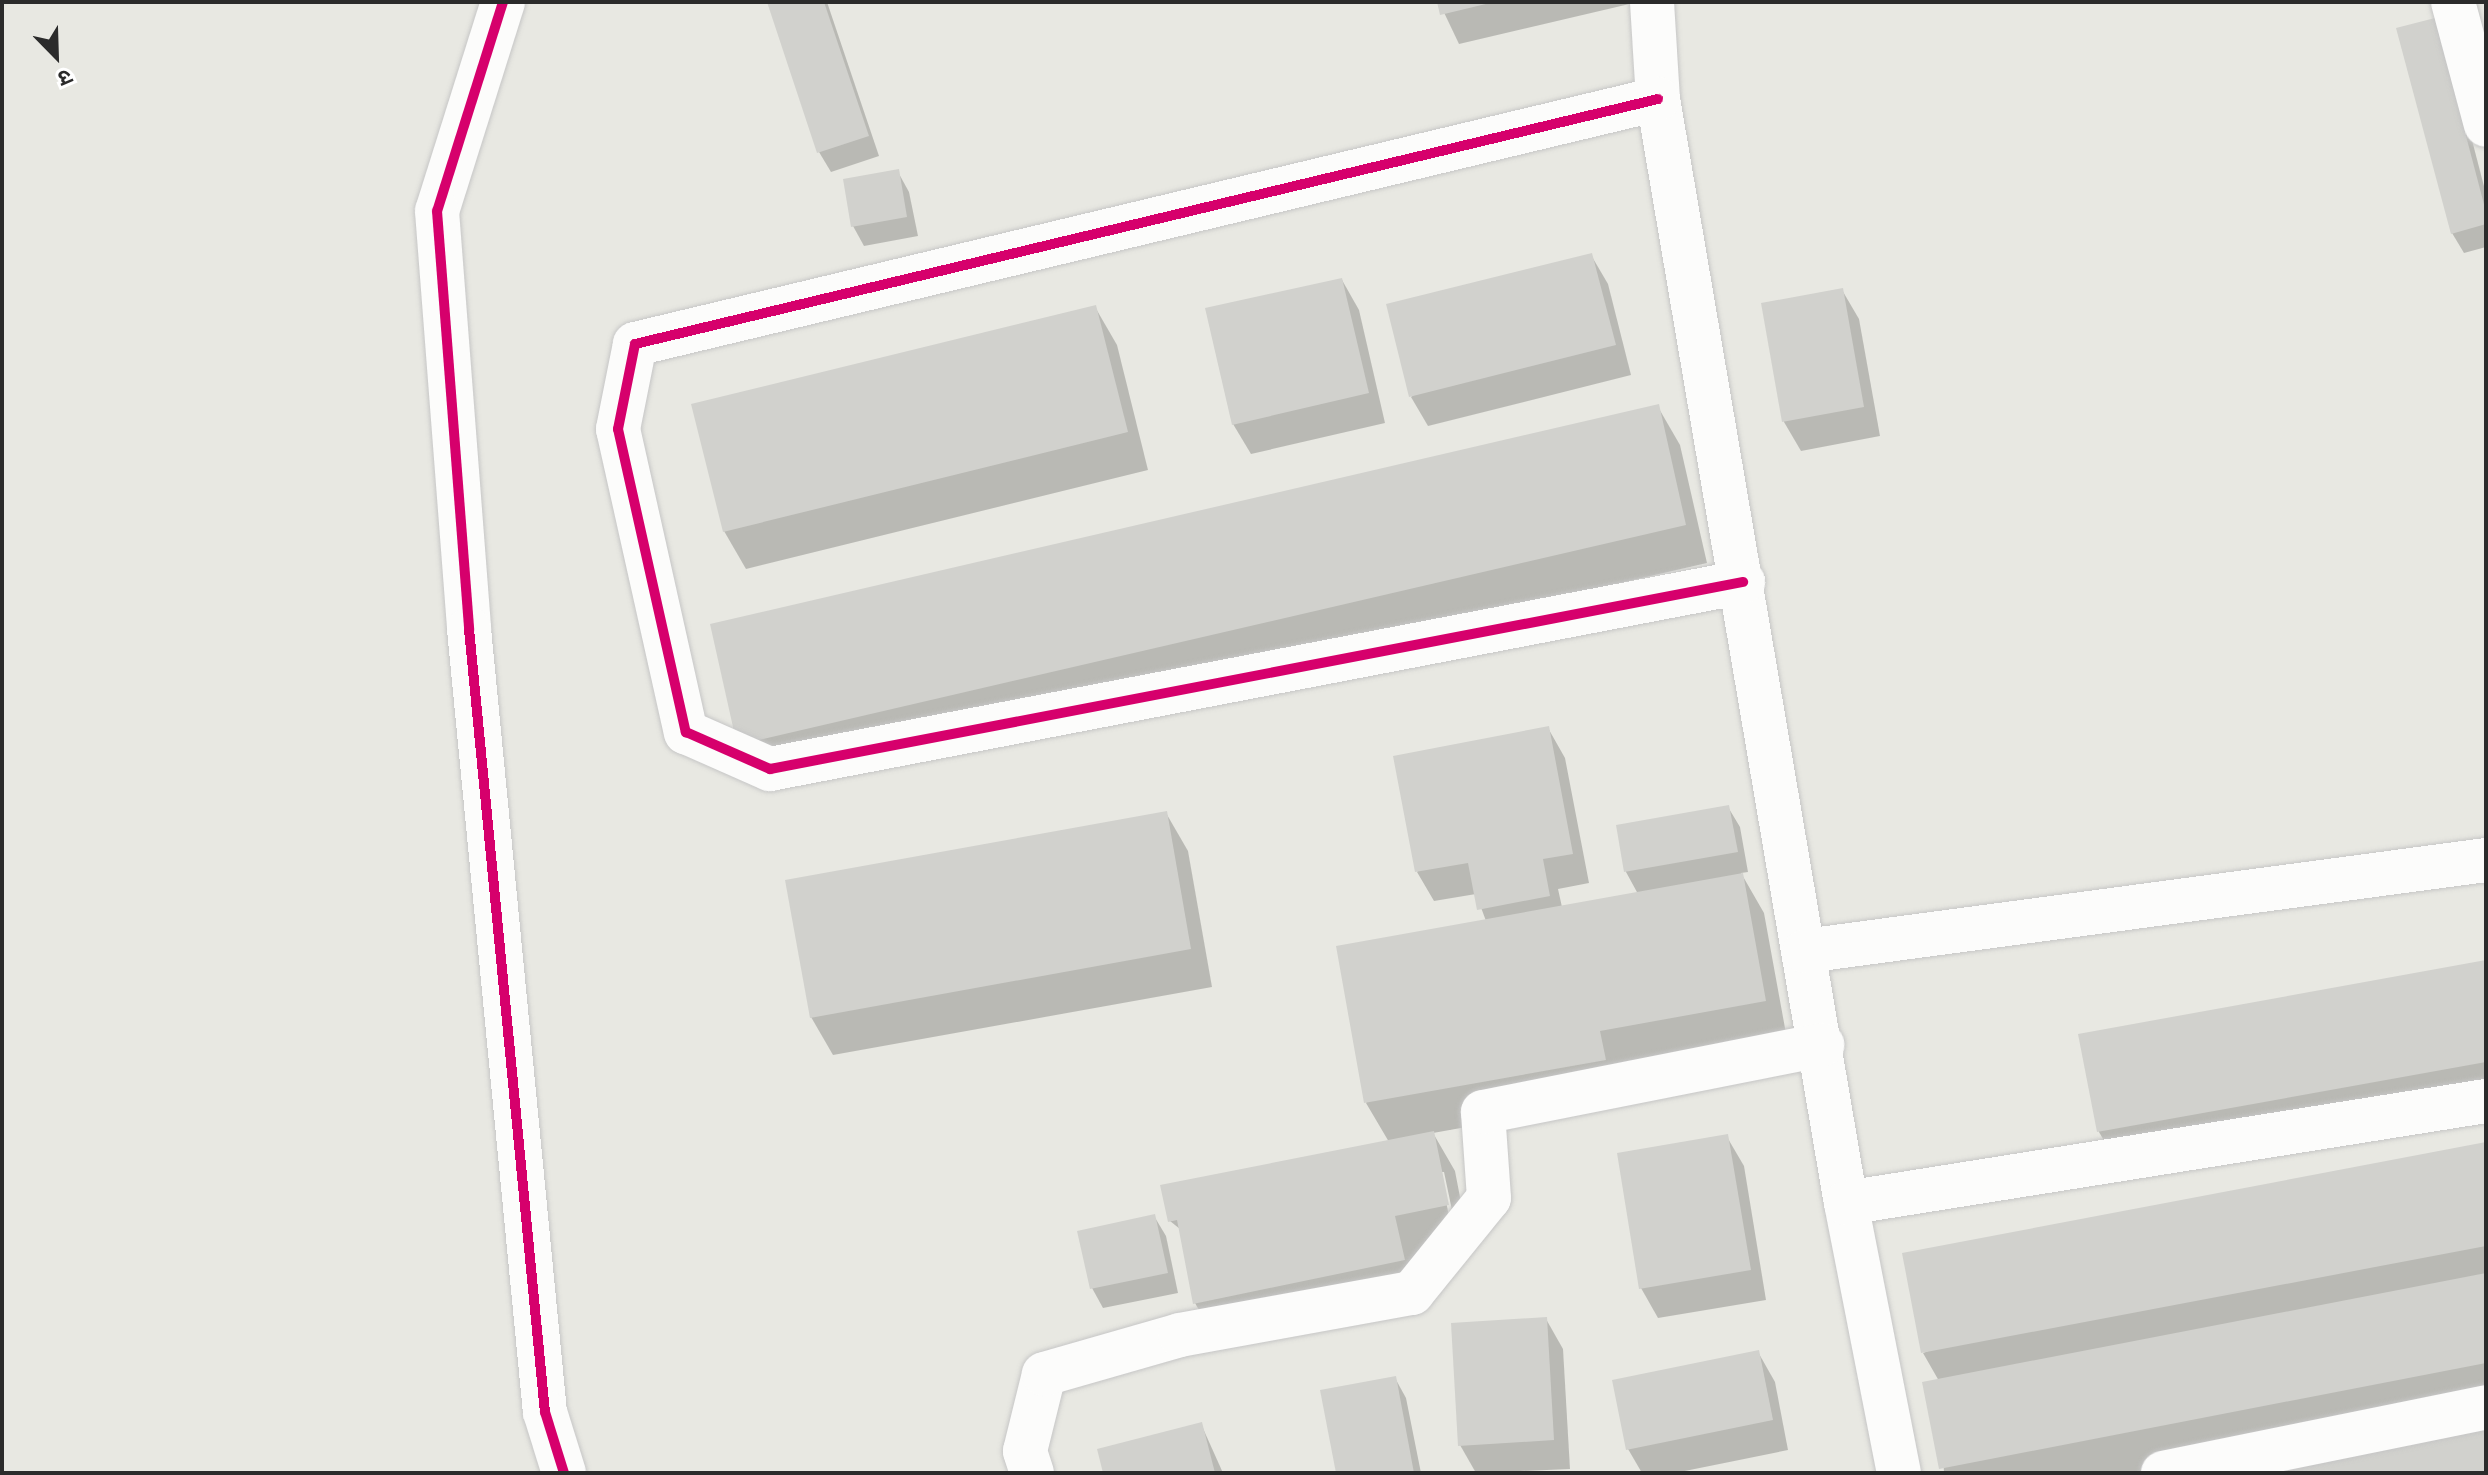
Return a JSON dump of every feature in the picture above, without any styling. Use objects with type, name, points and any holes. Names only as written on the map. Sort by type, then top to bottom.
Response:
[{"type":"street","points":[[503,2],[437,211],[469,629],[545,1412],[564,1473]]},
{"type":"street","points":[[1652,2],[1658,99],[1822,1045],[1846,1203],[1899,1473]]},
{"type":"street","points":[[2453,2],[2486,125]]},
{"type":"street","points":[[1658,99],[635,344],[618,429],[686,732],[770,769],[1743,582]]},
{"type":"street","points":[[1805,951],[2486,860]]},
{"type":"street","points":[[1032,1473],[1025,1451],[1044,1374],[1180,1335],[1412,1293],[1489,1198],[1483,1112],[1822,1045]]},
{"type":"street","points":[[1846,1203],[2486,1101]]},
{"type":"street","points":[[2163,1473],[2486,1407]]},
{"type":"building","points":[[767,2],[824,2],[869,136],[817,153]]},
{"type":"building","points":[[1437,2],[1490,2],[1490,3],[1440,15]]},
{"type":"building","points":[[2435,18],[2486,212],[2486,224],[2451,234],[2396,28]]},
{"type":"building","points":[[899,169],[907,217],[851,227],[843,179]]},
{"type":"building","points":[[1592,253],[1616,345],[1409,397],[1386,304]]},
{"type":"building","points":[[1342,278],[1369,393],[1232,425],[1205,308]]},
{"type":"building","points":[[1843,288],[1864,407],[1782,422],[1761,303]]},
{"type":"building","points":[[1096,305],[1128,432],[723,532],[691,404]]},
{"type":"building","points":[[1659,404],[1686,525],[737,745],[710,624]]},
{"type":"building","points":[[1549,726],[1573,854],[1543,859],[1550,896],[1477,910],[1468,863],[1415,872],[1393,756]]},
{"type":"building","points":[[1729,805],[1738,852],[1624,872],[1616,825]]},
{"type":"building","points":[[1167,811],[1191,949],[810,1018],[785,880]]},
{"type":"building","points":[[1743,873],[1766,1001],[1600,1031],[1606,1060],[1364,1103],[1336,946]]},
{"type":"building","points":[[2486,960],[2486,1062],[2097,1132],[2078,1034]]},
{"type":"building","points":[[1434,1131],[1449,1205],[1395,1216],[1405,1260],[1193,1304],[1177,1220],[1168,1222],[1160,1185]]},
{"type":"building","points":[[1728,1134],[1751,1270],[1639,1289],[1617,1153]]},
{"type":"building","points":[[2486,1142],[2486,1246],[1921,1353],[1902,1253]]},
{"type":"building","points":[[1155,1214],[1168,1273],[1090,1289],[1077,1231]]},
{"type":"building","points":[[2486,1273],[2486,1363],[1939,1469],[1922,1382]]},
{"type":"building","points":[[1547,1317],[1554,1440],[1458,1446],[1451,1323]]},
{"type":"building","points":[[1759,1350],[1773,1420],[1626,1450],[1612,1380]]},
{"type":"building","points":[[1396,1376],[1414,1473],[1336,1473],[1320,1390]]},
{"type":"building","points":[[1202,1422],[1215,1473],[1103,1473],[1097,1449]]},
{"type":"building","points":[[2486,1427],[2486,1473],[2246,1473]]},
{"type":"cycle path","points":[[503,2],[437,211],[469,629],[545,1412],[564,1473]]},
{"type":"cycle path","points":[[1658,99],[635,344],[618,429],[686,732],[770,769],[1743,582]]}]
